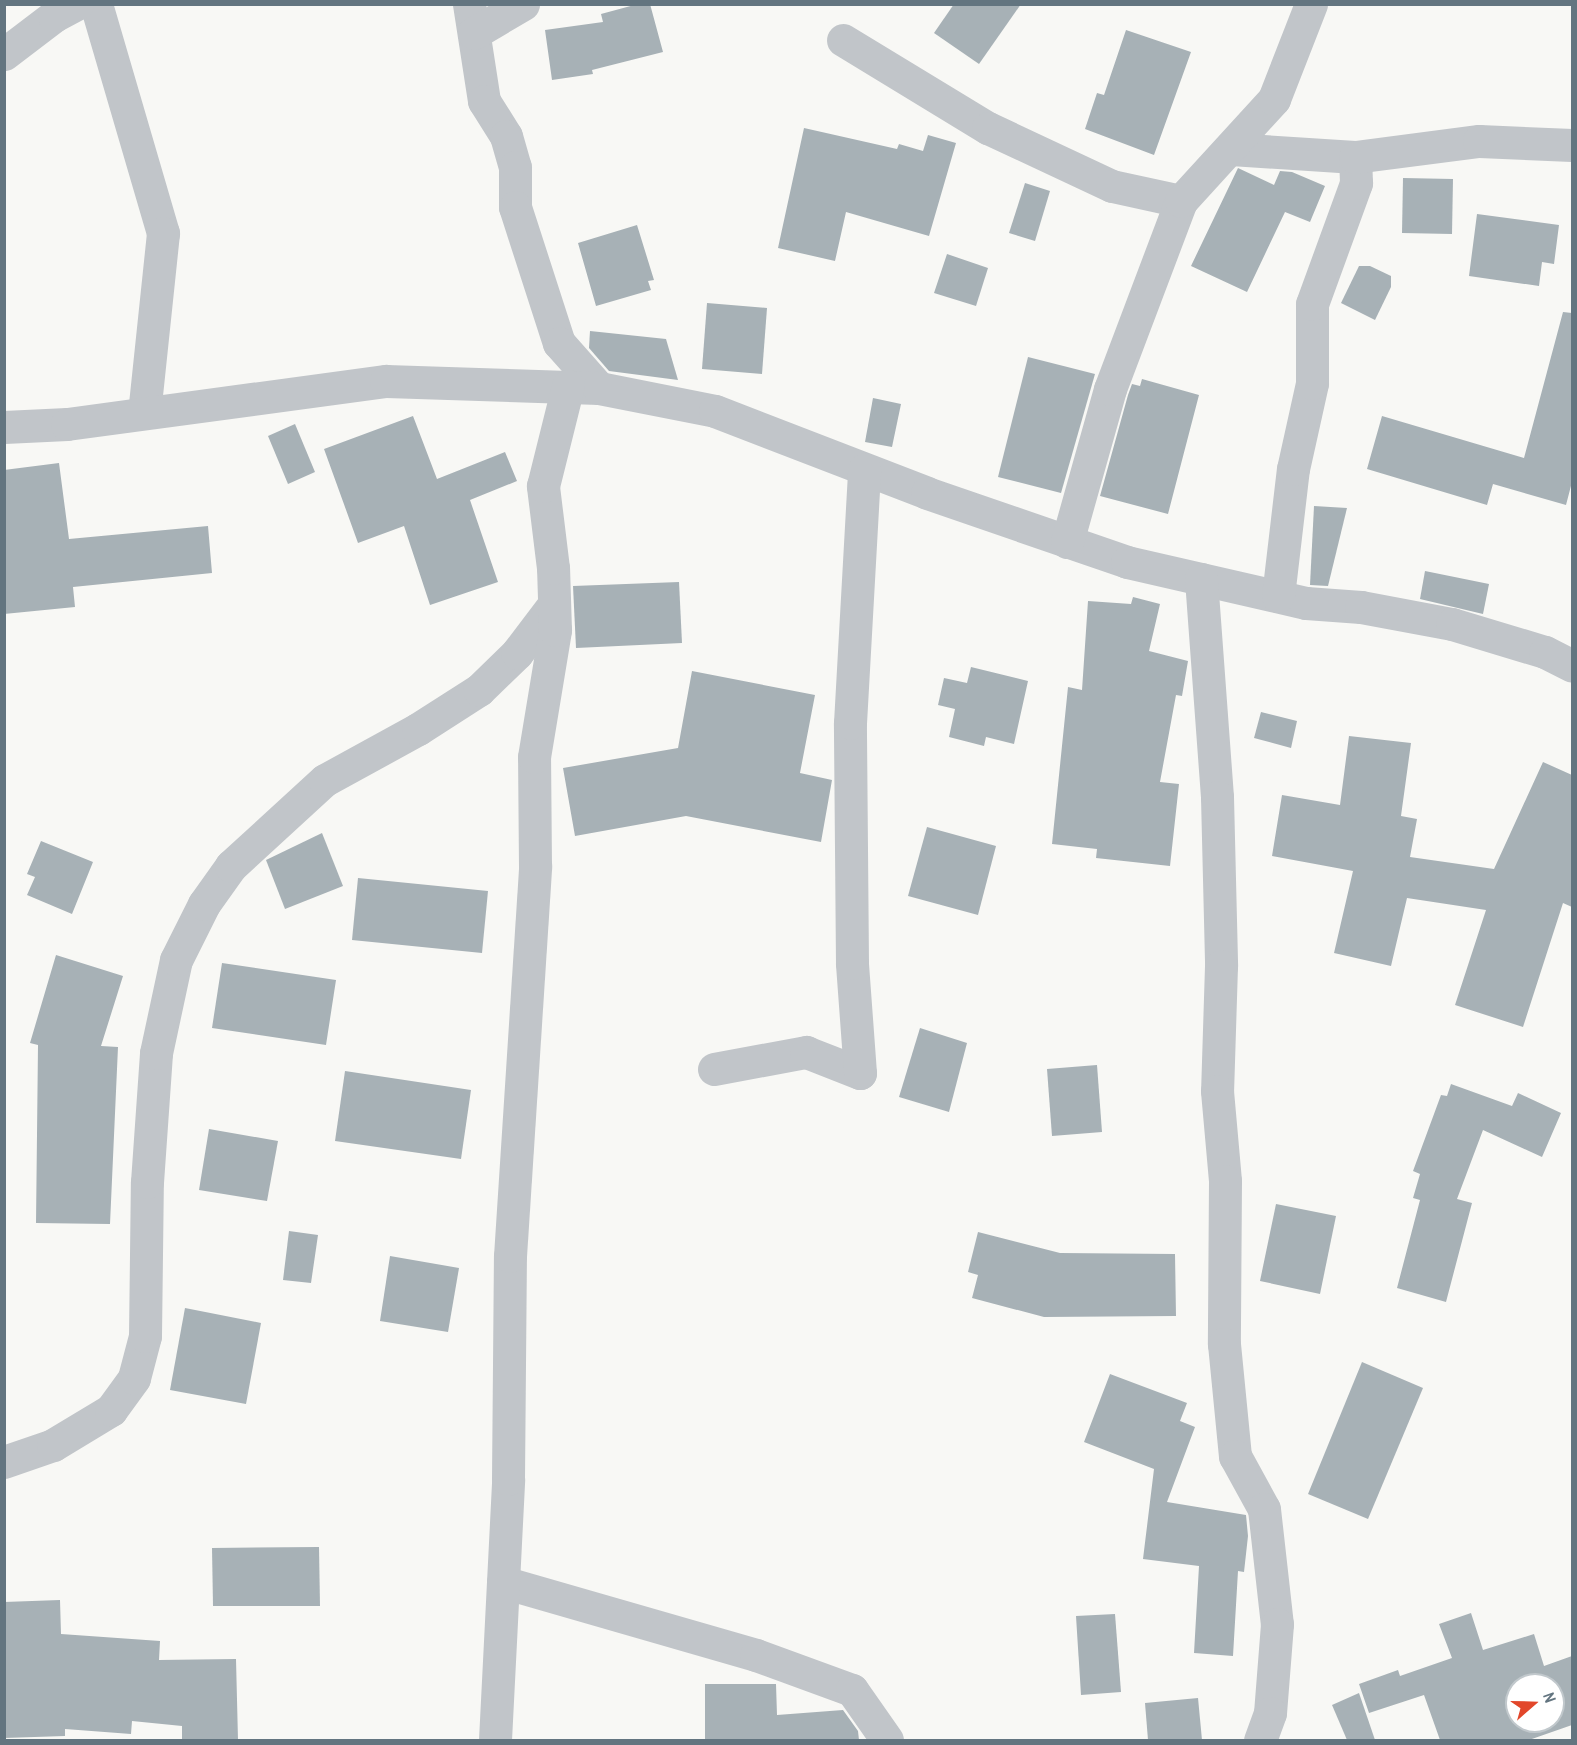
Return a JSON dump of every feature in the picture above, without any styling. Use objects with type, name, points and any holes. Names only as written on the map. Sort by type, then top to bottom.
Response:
[{"type":"street","points":[[4,54],[54,16],[77,4]]},
{"type":"street","points":[[96,4],[162,233],[144,413]]},
{"type":"street","points":[[523,4],[471,19],[484,101],[506,136],[515,167],[515,207],[559,343],[583,387]]},
{"type":"street","points":[[1067,542],[1110,389],[1181,201],[1231,149],[1274,99],[1311,4]]},
{"type":"street","points":[[843,40],[988,128],[1112,186],[1181,201]]},
{"type":"street","points":[[1231,149],[1355,157],[1479,141],[1572,144]]},
{"type":"street","points":[[1278,596],[1293,469],[1312,382],[1312,304],[1356,183],[1355,157]]},
{"type":"street","points":[[524,384],[559,343]]},
{"type":"street","points":[[4,427],[144,413],[386,381],[479,386],[524,384],[583,387],[715,411],[864,469],[1127,562],[1278,596],[1452,624],[1545,652],[1572,666]]},
{"type":"street","points":[[495,1740],[502,1582],[510,1256],[535,866],[534,757],[551,672],[554,604],[543,486],[583,387]]},
{"type":"street","points":[[714,1069],[806,1052],[860,1073],[852,963],[850,723],[864,469]]},
{"type":"street","points":[[1201,579],[1217,797],[1221,966],[1217,1091],[1225,1181],[1224,1344],[1235,1455],[1264,1509],[1277,1624],[1270,1713],[1260,1740]]},
{"type":"street","points":[[4,1462],[53,1445],[111,1410],[134,1378],[145,1336],[147,1182],[156,1053],[176,960],[204,904],[231,866],[325,780],[418,729],[479,690],[517,653],[554,604]]},
{"type":"street","points":[[502,1582],[756,1655],[852,1690],[886,1740]]},
{"type":"building","points":[[638,4],[650,4],[663,52],[592,70],[593,74],[552,80],[545,30],[603,22],[601,14]]},
{"type":"building","points":[[954,4],[1021,4],[979,64],[934,33]]},
{"type":"building","points":[[1126,30],[1191,52],[1154,155],[1085,129],[1097,93],[1104,95]]},
{"type":"building","points":[[804,128],[897,149],[899,144],[923,151],[928,135],[956,143],[929,236],[846,212],[835,261],[778,248]]},
{"type":"building","points":[[1238,168],[1274,185],[1280,171],[1292,172],[1325,186],[1310,222],[1285,212],[1247,292],[1191,266]]},
{"type":"building","points":[[1403,178],[1453,179],[1452,234],[1402,233]]},
{"type":"building","points":[[1025,183],[1050,191],[1035,241],[1009,233]]},
{"type":"building","points":[[1477,214],[1559,225],[1554,264],[1542,262],[1539,286],[1469,276]]},
{"type":"building","points":[[637,225],[654,280],[648,281],[651,290],[596,306],[578,243]]},
{"type":"building","points":[[947,254],[988,268],[976,306],[934,293]]},
{"type":"building","points":[[1359,266],[1370,266],[1391,276],[1391,287],[1375,320],[1341,303]]},
{"type":"building","points":[[707,303],[767,308],[762,374],[702,369]]},
{"type":"building","points":[[1563,312],[1572,313],[1572,482],[1566,505],[1493,484],[1487,505],[1367,469],[1382,416],[1524,458]]},
{"type":"building","points":[[590,331],[666,339],[678,380],[609,371],[589,348]]},
{"type":"building","points":[[1028,357],[1095,374],[1061,493],[998,477]]},
{"type":"building","points":[[1142,379],[1199,395],[1168,514],[1100,496],[1128,395],[1132,384],[1140,386]]},
{"type":"building","points":[[873,398],[901,404],[892,447],[865,442]]},
{"type":"building","points":[[413,416],[437,479],[505,452],[517,481],[470,500],[498,582],[430,605],[404,526],[358,543],[324,449]]},
{"type":"building","points":[[295,424],[315,472],[288,484],[268,436]]},
{"type":"building","points":[[59,463],[69,539],[208,526],[212,573],[73,587],[75,607],[4,614],[4,470]]},
{"type":"building","points":[[1314,506],[1347,508],[1328,586],[1310,585]]},
{"type":"building","points":[[1425,571],[1489,584],[1483,614],[1420,599]]},
{"type":"building","points":[[679,582],[682,643],[576,648],[573,586]]},
{"type":"building","points":[[1133,597],[1160,604],[1149,651],[1188,661],[1182,696],[1176,695],[1160,782],[1179,784],[1170,866],[1096,858],[1097,849],[1052,844],[1068,687],[1082,690],[1088,601],[1131,604]]},
{"type":"building","points":[[971,667],[1028,681],[1014,744],[986,737],[984,746],[949,737],[955,709],[938,705],[944,678],[967,683]]},
{"type":"building","points":[[692,671],[815,695],[800,773],[832,780],[821,842],[686,816],[575,836],[563,768],[678,748]]},
{"type":"building","points":[[1261,712],[1297,721],[1291,748],[1254,738]]},
{"type":"building","points":[[1349,736],[1411,743],[1401,816],[1417,819],[1410,857],[1494,869],[1543,762],[1572,775],[1572,907],[1563,903],[1523,1027],[1455,1005],[1486,910],[1407,898],[1391,966],[1334,953],[1353,871],[1272,856],[1282,795],[1340,805]]},
{"type":"building","points":[[927,827],[996,846],[978,915],[908,896]]},
{"type":"building","points":[[322,833],[343,886],[285,909],[266,860]]},
{"type":"building","points":[[41,841],[93,862],[72,914],[27,895],[35,877],[27,874]]},
{"type":"building","points":[[358,878],[488,891],[482,953],[352,940]]},
{"type":"building","points":[[56,955],[123,976],[101,1046],[118,1047],[110,1224],[36,1223],[38,1045],[30,1043]]},
{"type":"building","points":[[222,963],[336,980],[326,1045],[212,1028]]},
{"type":"building","points":[[920,1028],[967,1043],[949,1112],[899,1097]]},
{"type":"building","points":[[1097,1065],[1102,1132],[1052,1136],[1047,1069]]},
{"type":"building","points":[[345,1071],[471,1090],[461,1159],[335,1141]]},
{"type":"building","points":[[1451,1084],[1512,1106],[1518,1093],[1561,1113],[1542,1157],[1483,1130],[1457,1199],[1472,1203],[1446,1302],[1397,1288],[1420,1200],[1413,1198],[1420,1174],[1413,1171],[1441,1095],[1447,1096]]},
{"type":"building","points":[[209,1129],[278,1141],[267,1201],[199,1190]]},
{"type":"building","points":[[1276,1204],[1336,1216],[1320,1294],[1260,1281]]},
{"type":"building","points":[[289,1231],[318,1235],[311,1283],[283,1280]]},
{"type":"building","points":[[978,1232],[1060,1253],[1175,1254],[1176,1316],[1044,1317],[972,1298],[978,1275],[968,1272]]},
{"type":"building","points":[[390,1256],[459,1268],[448,1332],[380,1321]]},
{"type":"building","points":[[185,1308],[261,1323],[246,1404],[170,1390]]},
{"type":"building","points":[[1362,1362],[1423,1388],[1368,1519],[1308,1494]]},
{"type":"building","points":[[1110,1374],[1187,1403],[1180,1421],[1195,1427],[1167,1502],[1246,1515],[1248,1536],[1244,1572],[1238,1571],[1233,1656],[1194,1653],[1199,1566],[1143,1559],[1154,1469],[1084,1442]]},
{"type":"building","points":[[319,1547],[320,1606],[213,1606],[212,1548]]},
{"type":"building","points":[[60,1600],[61,1634],[160,1641],[159,1660],[236,1659],[238,1740],[182,1740],[182,1726],[132,1721],[131,1734],[65,1729],[65,1736],[4,1738],[4,1602]]},
{"type":"building","points":[[1471,1613],[1483,1650],[1534,1634],[1544,1666],[1572,1656],[1572,1725],[1565,1727],[1565,1673],[1505,1673],[1505,1733],[1549,1733],[1529,1740],[1440,1740],[1424,1695],[1369,1713],[1359,1684],[1398,1670],[1400,1676],[1452,1658],[1439,1624]]},
{"type":"building","points":[[1115,1614],[1121,1692],[1081,1695],[1076,1616]]},
{"type":"building","points":[[705,1684],[776,1684],[777,1715],[843,1710],[858,1731],[859,1740],[705,1740]]},
{"type":"building","points":[[1359,1693],[1375,1740],[1347,1740],[1332,1705]]},
{"type":"building","points":[[1198,1698],[1202,1740],[1148,1740],[1145,1703]]}]
